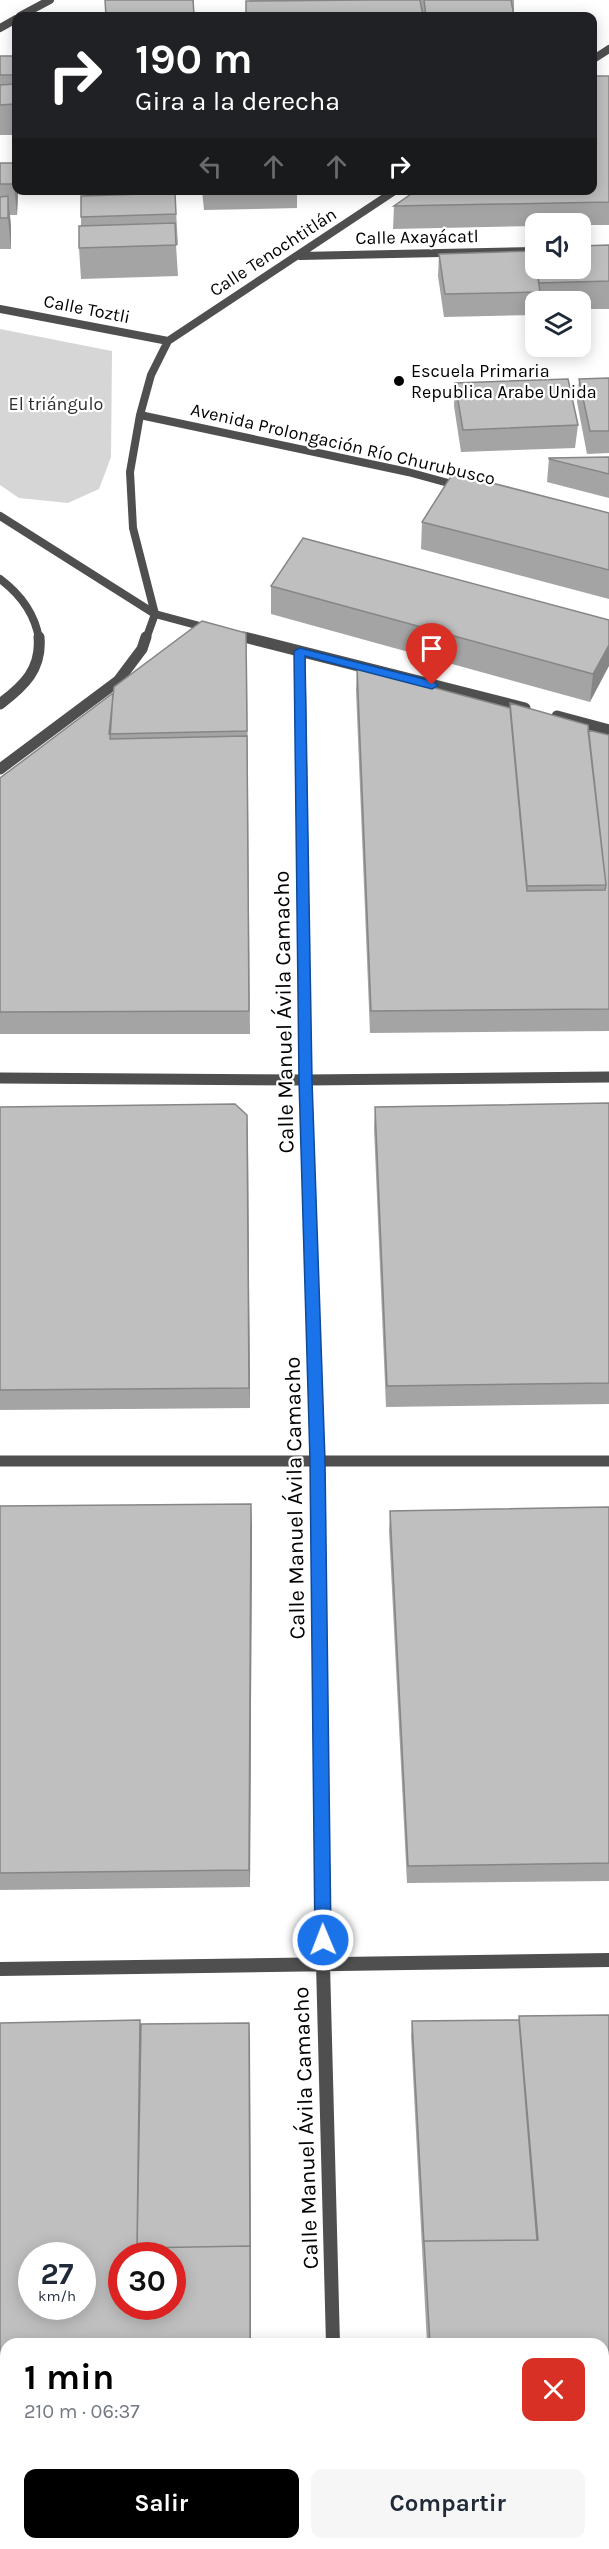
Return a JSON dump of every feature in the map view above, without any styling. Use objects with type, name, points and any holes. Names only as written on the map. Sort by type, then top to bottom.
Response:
[{"type":"street","points":[[28,12],[50,0]]},
{"type":"street","name":"Calle Tenochtitlán","points":[[168,341],[389,195]]},
{"type":"street","name":"Calle Axayácatl","points":[[298,256],[525,251]]},
{"type":"street","name":"Calle Toztli","points":[[0,309],[168,341]]},
{"type":"street","points":[[0,769],[118,681],[142,649],[155,614],[133,528],[130,472],[150,375],[168,341]]},
{"type":"street","name":"Avenida Prolongación Río Churubusco","points":[[140,416],[408,472],[475,490]]},
{"type":"street","points":[[0,516],[155,614],[540,712]]},
{"type":"street","points":[[0,579],[9,584],[28,607],[39,630],[39,660],[21,689],[0,704]]},
{"type":"street","name":"Calle Manuel Ávila Camacho","points":[[300,651],[306,1080],[317,1461],[323,1964],[333,2338]]},
{"type":"street","points":[[552,715],[609,730]]},
{"type":"street","points":[[0,1078],[306,1080],[609,1077]]},
{"type":"street","points":[[0,1461],[609,1461]]},
{"type":"street","points":[[0,1969],[609,1960]]},
{"type":"green space","name":"El triángulo","points":[[0,329],[112,351],[111,457],[99,489],[68,503],[19,498],[0,485]]},
{"type":"building","points":[[105,0],[193,0],[194,12],[106,12]]},
{"type":"building","points":[[420,0],[422,12],[246,12],[246,1]]},
{"type":"building","points":[[424,0],[511,0],[513,12],[426,12]]},
{"type":"building","points":[[0,56],[12,56],[12,75],[0,75]]},
{"type":"building","points":[[597,76],[609,76],[609,202],[394,206],[410,195],[597,195]]},
{"type":"building","points":[[12,84],[12,104],[0,105],[0,85]]},
{"type":"building","points":[[0,163],[12,163],[12,184],[0,184]]},
{"type":"building","points":[[175,195],[176,214],[81,217],[81,196]]},
{"type":"building","points":[[8,196],[8,218],[0,218],[0,197]]},
{"type":"building","points":[[175,223],[176,245],[79,248],[79,226]]},
{"type":"building","points":[[609,245],[609,281],[539,283],[538,279],[591,279],[591,246]]},
{"type":"building","points":[[525,251],[525,279],[538,279],[540,291],[445,294],[439,254]]},
{"type":"building","points":[[609,378],[609,431],[590,431],[579,379]]},
{"type":"building","points":[[568,379],[578,425],[463,430],[455,383]]},
{"type":"building","points":[[609,457],[609,474],[549,459],[549,458]]},
{"type":"building","points":[[453,473],[609,513],[609,570],[422,522]]},
{"type":"building","points":[[303,538],[609,620],[609,645],[593,674],[271,586]]},
{"type":"building","points":[[202,621],[246,633],[247,731],[109,734],[114,687]]},
{"type":"building","points":[[357,667],[510,708],[527,891],[605,890],[588,730],[609,735],[609,1009],[371,1011]]},
{"type":"building","points":[[113,693],[110,739],[247,736],[249,1011],[0,1012],[0,778]]},
{"type":"building","points":[[510,703],[588,725],[606,885],[527,886]]},
{"type":"building","points":[[609,1103],[609,1383],[387,1386],[375,1107]]},
{"type":"building","points":[[235,1104],[247,1115],[249,1388],[0,1390],[0,1107]]},
{"type":"building","points":[[251,1504],[249,1870],[0,1873],[0,1506]]},
{"type":"building","points":[[609,1507],[609,1863],[408,1866],[390,1511]]},
{"type":"building","points":[[609,2015],[609,2338],[430,2338],[424,2241],[538,2240],[519,2016]]},
{"type":"building","points":[[140,2020],[137,2242],[108,2242],[108,2320],[186,2320],[186,2247],[250,2246],[250,2338],[0,2338],[0,2023]]},
{"type":"building","points":[[519,2020],[537,2240],[424,2241],[424,2244],[412,2021]]},
{"type":"building","points":[[249,2023],[250,2246],[186,2247],[186,2242],[137,2242],[141,2024]]},
{"type":"place","name":"Escuela Primaria Republica Arabe Unida","points":[[399,381]]},
{"type":"route","points":[[323,1940],[317,1461],[306,1080],[300,651],[432,685]]}]
